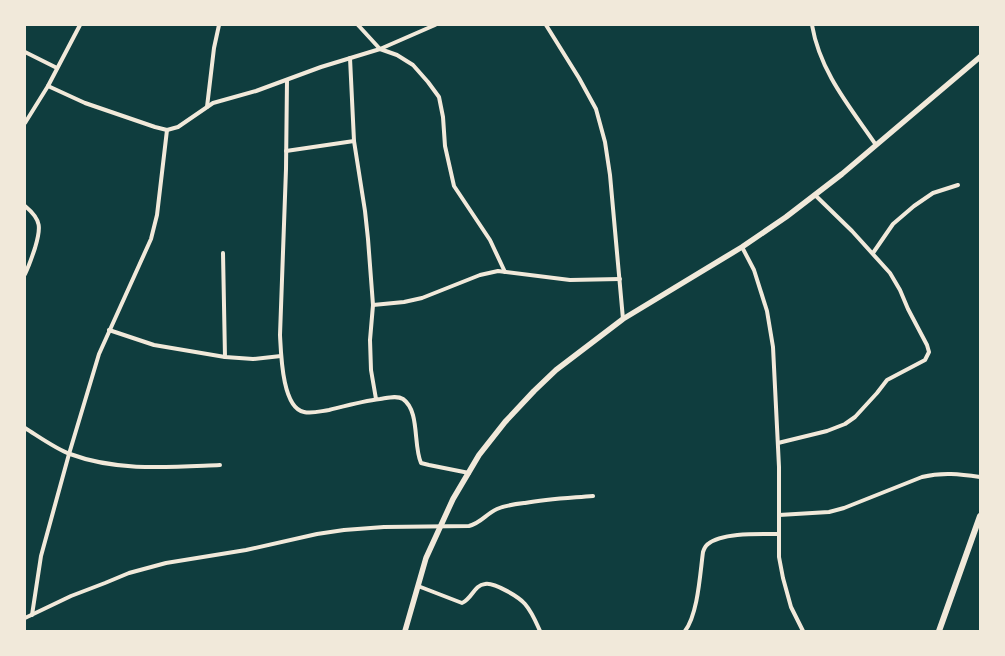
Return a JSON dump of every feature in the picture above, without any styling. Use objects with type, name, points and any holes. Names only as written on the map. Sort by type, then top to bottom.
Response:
[{"type":"main road","points":[[939,631],[980,516]]},
{"type":"street","points":[[25,123],[48,86],[80,25]]},
{"type":"street","points":[[208,107],[214,48],[219,25]]},
{"type":"street","points":[[358,25],[380,48],[397,55],[413,65],[439,97],[443,117],[445,146],[454,186],[490,240],[505,272]]},
{"type":"street","points":[[48,86],[85,103],[155,128],[167,130],[178,126],[220,100],[256,91],[380,48],[435,25]]},
{"type":"street","points":[[546,25],[579,78],[596,109],[605,142],[610,175],[623,319]]},
{"type":"street","points":[[812,25],[821,57],[832,82],[876,145]]},
{"type":"street","points":[[25,52],[57,68]]},
{"type":"street","points":[[405,631],[426,558],[453,499],[480,455],[505,422],[534,391],[556,370],[623,319],[742,247],[786,217],[876,145],[980,57]]},
{"type":"street","points":[[350,58],[354,141],[366,211],[373,304],[370,340],[371,370],[376,399]]},
{"type":"street","points":[[287,80],[280,335],[285,387],[292,404],[298,410],[305,413],[317,412],[376,399],[394,397],[402,398],[408,404],[414,419],[418,456],[422,463],[469,473]]},
{"type":"street","points":[[32,615],[41,556],[69,454],[99,354],[151,239],[157,215],[167,130]]},
{"type":"street","points":[[286,151],[354,141]]},
{"type":"street","points":[[872,253],[893,224],[914,206],[933,193],[958,185]]},
{"type":"street","points":[[778,443],[827,431],[845,424],[855,417],[887,380],[925,360],[929,352],[927,344],[890,273],[852,231],[815,195]]},
{"type":"street","points":[[25,206],[34,213],[38,221],[40,232],[25,274]]},
{"type":"street","points":[[742,247],[754,270],[767,311],[773,347],[778,443],[779,557],[791,607],[803,631]]},
{"type":"street","points":[[223,253],[225,357]]},
{"type":"street","points":[[373,304],[404,302],[422,298],[480,275],[498,271],[570,280],[620,279]]},
{"type":"street","points":[[109,330],[154,345],[225,357],[253,359],[281,356]]},
{"type":"street","points":[[25,428],[69,454],[96,462],[140,467],[220,465]]},
{"type":"street","points":[[779,515],[836,510],[922,477],[932,475],[950,473],[980,476]]},
{"type":"street","points":[[25,618],[71,596],[130,573],[166,563],[246,550],[344,530],[384,527],[469,526],[477,524],[497,509],[510,505],[544,500],[593,496]]},
{"type":"street","points":[[685,631],[690,625],[694,611],[703,552],[706,545],[713,541],[732,535],[779,534]]},
{"type":"street","points":[[418,586],[462,603],[467,601],[477,588],[484,584],[499,586],[524,602],[540,631]]}]
